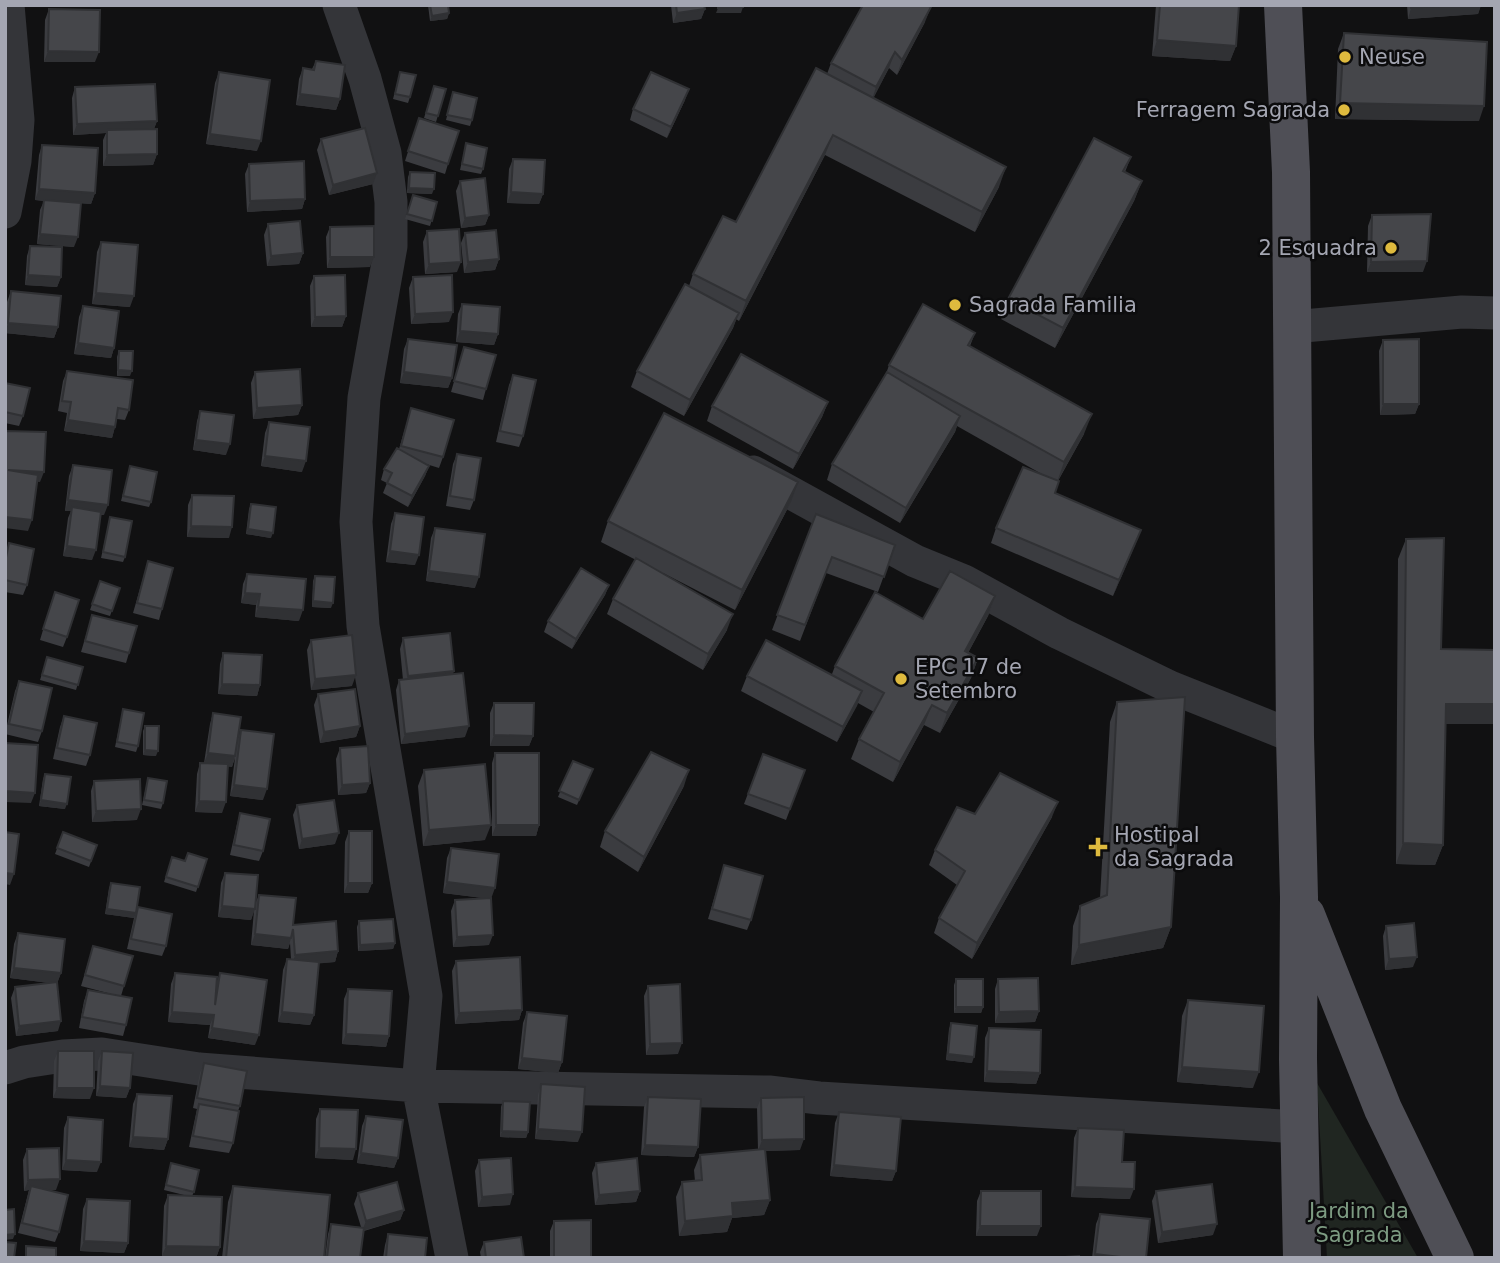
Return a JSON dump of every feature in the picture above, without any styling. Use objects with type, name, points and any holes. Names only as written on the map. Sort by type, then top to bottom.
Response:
[{"type":"main road","points":[[1283,5],[1291,172],[1302,1258]]},
{"type":"main road","points":[[1299,897],[1383,1109],[1455,1258]]},
{"type":"street","points":[[5,212],[15,161],[18,120],[8,5]]},
{"type":"street","points":[[339,5],[365,79],[385,153],[391,202],[391,246],[364,398],[356,522],[363,626],[426,996],[418,1086],[452,1258]]},
{"type":"street","points":[[1292,327],[1462,312],[1495,313]]},
{"type":"street","points":[[733,461],[915,561],[964,581],[1059,633],[1170,687],[1295,737]]},
{"type":"street","points":[[5,1068],[63,1056],[102,1054],[199,1069],[418,1086],[769,1091],[819,1098],[1300,1127]]},
{"type":"green space","name":"Jardim da Sagrada","points":[[1317,1083],[1418,1258],[1327,1258]]},
{"type":"building","points":[[430,5],[448,5],[449,13],[432,16]]},
{"type":"building","points":[[676,5],[704,5],[705,9],[677,13]]},
{"type":"building","points":[[718,5],[743,5],[743,7],[718,8]]},
{"type":"building","points":[[863,5],[931,7],[902,60],[895,52],[876,87],[831,63]]},
{"type":"building","points":[[1160,5],[1239,5],[1236,46],[1157,40]]},
{"type":"building","points":[[1411,5],[1453,5],[1411,8]]},
{"type":"building","points":[[49,9],[100,10],[99,52],[48,51]]},
{"type":"building","points":[[1344,33],[1487,42],[1484,106],[1340,103]]},
{"type":"building","points":[[316,61],[345,65],[340,99],[300,94],[303,68],[314,70]]},
{"type":"building","points":[[816,68],[1006,167],[982,212],[833,135],[746,301],[693,274],[723,216],[736,222]]},
{"type":"building","points":[[219,72],[270,80],[261,141],[210,134]]},
{"type":"building","points":[[400,72],[416,75],[410,97],[395,94]]},
{"type":"building","points":[[651,72],[689,89],[671,127],[633,109]]},
{"type":"building","points":[[155,84],[157,121],[77,124],[75,87]]},
{"type":"building","points":[[434,86],[446,89],[438,116],[426,113]]},
{"type":"building","points":[[453,92],[477,98],[472,120],[447,115]]},
{"type":"building","points":[[419,118],[459,131],[448,164],[408,151]]},
{"type":"building","points":[[365,128],[377,173],[333,185],[321,139]]},
{"type":"building","points":[[157,129],[157,154],[107,155],[107,130]]},
{"type":"building","points":[[1094,138],[1131,157],[1123,171],[1142,181],[1063,328],[1008,299]]},
{"type":"building","points":[[466,143],[487,148],[483,169],[462,164]]},
{"type":"building","points":[[42,145],[98,148],[95,193],[39,189]]},
{"type":"building","points":[[513,159],[545,160],[543,194],[511,192]]},
{"type":"building","points":[[304,161],[305,199],[250,201],[249,164]]},
{"type":"building","points":[[410,172],[435,173],[434,189],[409,188]]},
{"type":"building","points":[[485,178],[489,215],[465,218],[460,181]]},
{"type":"building","points":[[413,195],[437,202],[432,221],[407,214]]},
{"type":"building","points":[[44,200],[81,203],[78,237],[40,234]]},
{"type":"building","points":[[1431,214],[1427,261],[1371,262],[1372,215]]},
{"type":"building","points":[[300,221],[303,253],[271,256],[268,224]]},
{"type":"building","points":[[374,226],[374,257],[330,257],[330,227]]},
{"type":"building","points":[[459,229],[461,262],[429,264],[427,231]]},
{"type":"building","points":[[496,230],[499,259],[468,262],[465,233]]},
{"type":"building","points":[[101,242],[138,245],[134,296],[96,293]]},
{"type":"building","points":[[30,246],[62,247],[61,277],[28,275]]},
{"type":"building","points":[[345,275],[346,316],[315,317],[314,276]]},
{"type":"building","points":[[452,275],[453,312],[415,314],[413,277]]},
{"type":"building","points":[[685,284],[739,313],[690,400],[637,371]]},
{"type":"building","points":[[11,291],[61,296],[58,327],[8,323]]},
{"type":"building","points":[[462,304],[500,307],[498,334],[460,331]]},
{"type":"building","points":[[923,304],[975,333],[968,345],[1092,414],[1064,462],[889,365]]},
{"type":"building","points":[[83,306],[119,311],[114,348],[78,343]]},
{"type":"building","points":[[408,339],[457,345],[452,378],[404,372]]},
{"type":"building","points":[[1419,339],[1419,404],[1383,404],[1383,340]]},
{"type":"building","points":[[464,347],[496,355],[486,389],[454,381]]},
{"type":"building","points":[[119,351],[133,351],[132,371],[118,370]]},
{"type":"building","points":[[741,354],[828,402],[799,454],[712,406]]},
{"type":"building","points":[[300,369],[302,405],[257,408],[255,372]]},
{"type":"building","points":[[67,371],[133,380],[129,410],[118,408],[115,427],[68,420],[71,402],[62,401]]},
{"type":"building","points":[[887,372],[960,416],[906,508],[832,464]]},
{"type":"building","points":[[513,375],[536,380],[523,436],[500,431]]},
{"type":"building","points":[[5,383],[30,388],[23,416],[5,412]]},
{"type":"building","points":[[411,408],[454,420],[443,457],[401,446]]},
{"type":"building","points":[[200,411],[234,415],[230,444],[196,440]]},
{"type":"building","points":[[664,413],[798,482],[742,590],[608,521]]},
{"type":"building","points":[[269,422],[310,427],[306,461],[265,456]]},
{"type":"building","points":[[5,431],[46,432],[44,472],[8,470],[38,475],[32,520],[5,517]]},
{"type":"building","points":[[397,448],[429,466],[412,496],[387,483],[392,473],[384,469]]},
{"type":"building","points":[[457,454],[481,458],[474,500],[450,496]]},
{"type":"building","points":[[73,465],[112,470],[108,505],[68,500]]},
{"type":"building","points":[[130,466],[157,472],[151,502],[123,496]]},
{"type":"building","points":[[1023,467],[1059,481],[1055,493],[1141,530],[1119,580],[996,528]]},
{"type":"building","points":[[192,495],[234,496],[232,527],[191,526]]},
{"type":"building","points":[[251,504],[276,507],[273,533],[248,529]]},
{"type":"building","points":[[72,507],[101,512],[96,550],[67,546]]},
{"type":"building","points":[[395,513],[424,517],[419,555],[390,551]]},
{"type":"building","points":[[816,514],[895,545],[884,577],[832,557],[805,625],[777,615]]},
{"type":"building","points":[[110,517],[132,521],[125,557],[103,552]]},
{"type":"building","points":[[435,528],[485,534],[479,577],[429,571]]},
{"type":"building","points":[[1444,538],[1441,649],[1495,650],[1495,704],[1446,704],[1443,845],[1403,843],[1406,539]]},
{"type":"building","points":[[9,543],[34,549],[27,585],[5,580]]},
{"type":"building","points":[[636,558],[733,614],[708,654],[613,599]]},
{"type":"building","points":[[148,561],[173,568],[162,609],[137,603]]},
{"type":"building","points":[[581,568],[609,585],[576,639],[548,621]]},
{"type":"building","points":[[950,571],[995,596],[965,651],[978,658],[947,713],[932,705],[900,762],[859,739],[884,693],[835,666],[875,592],[923,619]]},
{"type":"building","points":[[247,574],[306,579],[303,610],[258,607],[260,594],[245,593]]},
{"type":"building","points":[[315,576],[335,577],[333,603],[313,601]]},
{"type":"building","points":[[100,581],[120,588],[112,611],[92,604]]},
{"type":"building","points":[[55,592],[79,600],[67,637],[43,629]]},
{"type":"building","points":[[92,615],[137,626],[129,653],[85,641]]},
{"type":"building","points":[[450,633],[454,671],[408,676],[403,638]]},
{"type":"building","points":[[352,635],[356,675],[315,679],[311,640]]},
{"type":"building","points":[[766,640],[862,691],[843,727],[747,676]]},
{"type":"building","points":[[223,653],[262,655],[260,685],[222,684]]},
{"type":"building","points":[[47,657],[83,667],[78,685],[42,675]]},
{"type":"building","points":[[463,673],[469,726],[405,734],[399,680]]},
{"type":"building","points":[[19,681],[52,688],[42,731],[9,724]]},
{"type":"building","points":[[355,689],[360,726],[324,732],[318,694]]},
{"type":"building","points":[[1185,697],[1171,927],[1079,945],[1080,906],[1107,895],[1117,702]]},
{"type":"building","points":[[494,703],[534,703],[533,736],[494,735]]},
{"type":"building","points":[[123,709],[144,713],[138,746],[117,742]]},
{"type":"building","points":[[213,713],[241,717],[235,756],[208,753]]},
{"type":"building","points":[[64,716],[97,723],[90,755],[57,748]]},
{"type":"building","points":[[145,726],[159,726],[158,751],[145,750]]},
{"type":"building","points":[[241,730],[274,734],[267,789],[234,785]]},
{"type":"building","points":[[5,743],[38,745],[35,793],[5,791]]},
{"type":"building","points":[[368,746],[370,783],[342,785],[340,748]]},
{"type":"building","points":[[651,752],[689,770],[644,857],[605,831]]},
{"type":"building","points":[[495,753],[539,753],[539,825],[496,825]]},
{"type":"building","points":[[763,754],[805,770],[790,809],[748,794]]},
{"type":"building","points":[[573,761],[593,769],[579,800],[559,791]]},
{"type":"building","points":[[200,763],[228,764],[226,802],[199,801]]},
{"type":"building","points":[[485,764],[491,825],[429,830],[424,770]]},
{"type":"building","points":[[1000,773],[1058,802],[977,943],[939,918],[965,871],[935,850],[957,807],[975,814]]},
{"type":"building","points":[[45,774],[71,777],[67,804],[41,800]]},
{"type":"building","points":[[148,778],[167,781],[163,803],[144,800]]},
{"type":"building","points":[[140,779],[141,809],[96,811],[94,781]]},
{"type":"building","points":[[334,800],[339,833],[302,839],[297,805]]},
{"type":"building","points":[[240,813],[270,819],[263,851],[234,845]]},
{"type":"building","points":[[349,831],[372,831],[372,883],[348,883]]},
{"type":"building","points":[[5,832],[19,834],[14,874],[5,873]]},
{"type":"building","points":[[63,832],[97,845],[91,861],[57,848]]},
{"type":"building","points":[[451,848],[499,854],[495,888],[447,882]]},
{"type":"building","points":[[188,853],[207,859],[198,887],[166,877],[172,857],[185,861]]},
{"type":"building","points":[[724,865],[763,876],[751,920],[712,909]]},
{"type":"building","points":[[225,873],[258,875],[255,909],[222,906]]},
{"type":"building","points":[[111,883],[140,887],[136,913],[107,909]]},
{"type":"building","points":[[259,895],[296,898],[293,925],[336,921],[338,951],[295,955],[293,929],[291,938],[255,934]]},
{"type":"building","points":[[491,898],[493,935],[457,937],[455,900]]},
{"type":"building","points":[[138,907],[172,914],[166,946],[131,939]]},
{"type":"building","points":[[393,919],[395,943],[360,945],[359,921]]},
{"type":"building","points":[[1414,923],[1417,957],[1389,959],[1386,926]]},
{"type":"building","points":[[18,933],[65,939],[61,973],[14,968]]},
{"type":"building","points":[[93,946],[133,956],[124,986],[85,975]]},
{"type":"building","points":[[520,957],[522,1010],[459,1013],[456,961]]},
{"type":"building","points":[[287,959],[319,962],[314,1015],[282,1012]]},
{"type":"building","points":[[175,973],[217,977],[215,1005],[220,973],[267,980],[259,1035],[212,1028],[214,1015],[172,1012]]},
{"type":"building","points":[[1038,978],[1039,1011],[999,1012],[998,979]]},
{"type":"building","points":[[956,979],[983,979],[983,1007],[956,1007]]},
{"type":"building","points":[[57,982],[61,1021],[19,1026],[15,987]]},
{"type":"building","points":[[680,984],[682,1043],[650,1044],[648,986]]},
{"type":"building","points":[[348,989],[392,991],[389,1036],[346,1034]]},
{"type":"building","points":[[88,990],[132,998],[126,1025],[82,1017]]},
{"type":"building","points":[[1188,1000],[1264,1006],[1259,1072],[1182,1067]]},
{"type":"building","points":[[527,1012],[567,1016],[562,1062],[522,1058]]},
{"type":"building","points":[[951,1023],[977,1026],[974,1057],[948,1054]]},
{"type":"building","points":[[989,1028],[1041,1030],[1040,1073],[987,1071]]},
{"type":"building","points":[[58,1051],[94,1051],[94,1088],[57,1088]]},
{"type":"building","points":[[102,1051],[133,1053],[130,1088],[100,1086]]},
{"type":"building","points":[[204,1063],[247,1071],[240,1106],[197,1098]]},
{"type":"building","points":[[541,1084],[585,1087],[582,1132],[538,1129]]},
{"type":"building","points":[[137,1094],[172,1096],[168,1139],[133,1137]]},
{"type":"building","points":[[648,1097],[701,1099],[698,1147],[645,1145]]},
{"type":"building","points":[[804,1097],[804,1139],[762,1140],[761,1098]]},
{"type":"building","points":[[503,1101],[530,1102],[528,1132],[502,1131]]},
{"type":"building","points":[[199,1104],[239,1111],[233,1143],[193,1136]]},
{"type":"building","points":[[320,1109],[358,1110],[356,1149],[319,1148]]},
{"type":"building","points":[[839,1112],[901,1117],[896,1171],[834,1165]]},
{"type":"building","points":[[366,1116],[403,1120],[398,1158],[361,1153]]},
{"type":"building","points":[[68,1117],[103,1120],[101,1162],[66,1160]]},
{"type":"building","points":[[1078,1128],[1124,1130],[1122,1162],[1135,1162],[1134,1189],[1075,1187]]},
{"type":"building","points":[[59,1148],[60,1179],[28,1180],[27,1149]]},
{"type":"building","points":[[765,1149],[770,1200],[732,1203],[733,1216],[685,1221],[682,1182],[702,1180],[700,1155]]},
{"type":"building","points":[[511,1158],[513,1194],[482,1197],[479,1160]]},
{"type":"building","points":[[637,1158],[640,1191],[599,1195],[596,1163]]},
{"type":"building","points":[[171,1163],[199,1170],[194,1192],[166,1185]]},
{"type":"building","points":[[397,1182],[404,1210],[366,1221],[358,1193]]},
{"type":"building","points":[[1212,1184],[1217,1224],[1162,1232],[1156,1191]]},
{"type":"building","points":[[31,1186],[68,1195],[59,1232],[22,1223]]},
{"type":"building","points":[[233,1186],[330,1195],[324,1258],[226,1258]]},
{"type":"building","points":[[981,1191],[1041,1191],[1041,1226],[980,1226]]},
{"type":"building","points":[[168,1195],[222,1197],[220,1247],[166,1246]]},
{"type":"building","points":[[87,1199],[130,1201],[128,1243],[84,1241]]},
{"type":"building","points":[[14,1209],[15,1234],[5,1235],[5,1210]]},
{"type":"building","points":[[1100,1214],[1150,1219],[1146,1258],[1095,1254]]},
{"type":"building","points":[[591,1220],[591,1258],[554,1258],[554,1221]]},
{"type":"building","points":[[331,1224],[364,1228],[360,1258],[327,1258]]},
{"type":"building","points":[[388,1234],[427,1238],[425,1258],[386,1258]]},
{"type":"building","points":[[521,1237],[524,1258],[486,1258],[484,1242]]},
{"type":"building","points":[[5,1242],[16,1243],[14,1258],[5,1258]]},
{"type":"building","points":[[26,1246],[56,1248],[56,1258],[26,1258]]},
{"type":"place","name":"Neuse","points":[[1345,57]]},
{"type":"place","name":"Ferragem Sagrada","points":[[1344,110]]},
{"type":"place","name":"2 Esquadra","points":[[1391,248]]},
{"type":"place","name":"Sagrada Familia","points":[[955,305]]},
{"type":"place","name":"EPC 17 de Setembro","points":[[901,679]]},
{"type":"place","name":"Hostipal da Sagrada","points":[[1098,847]]}]
